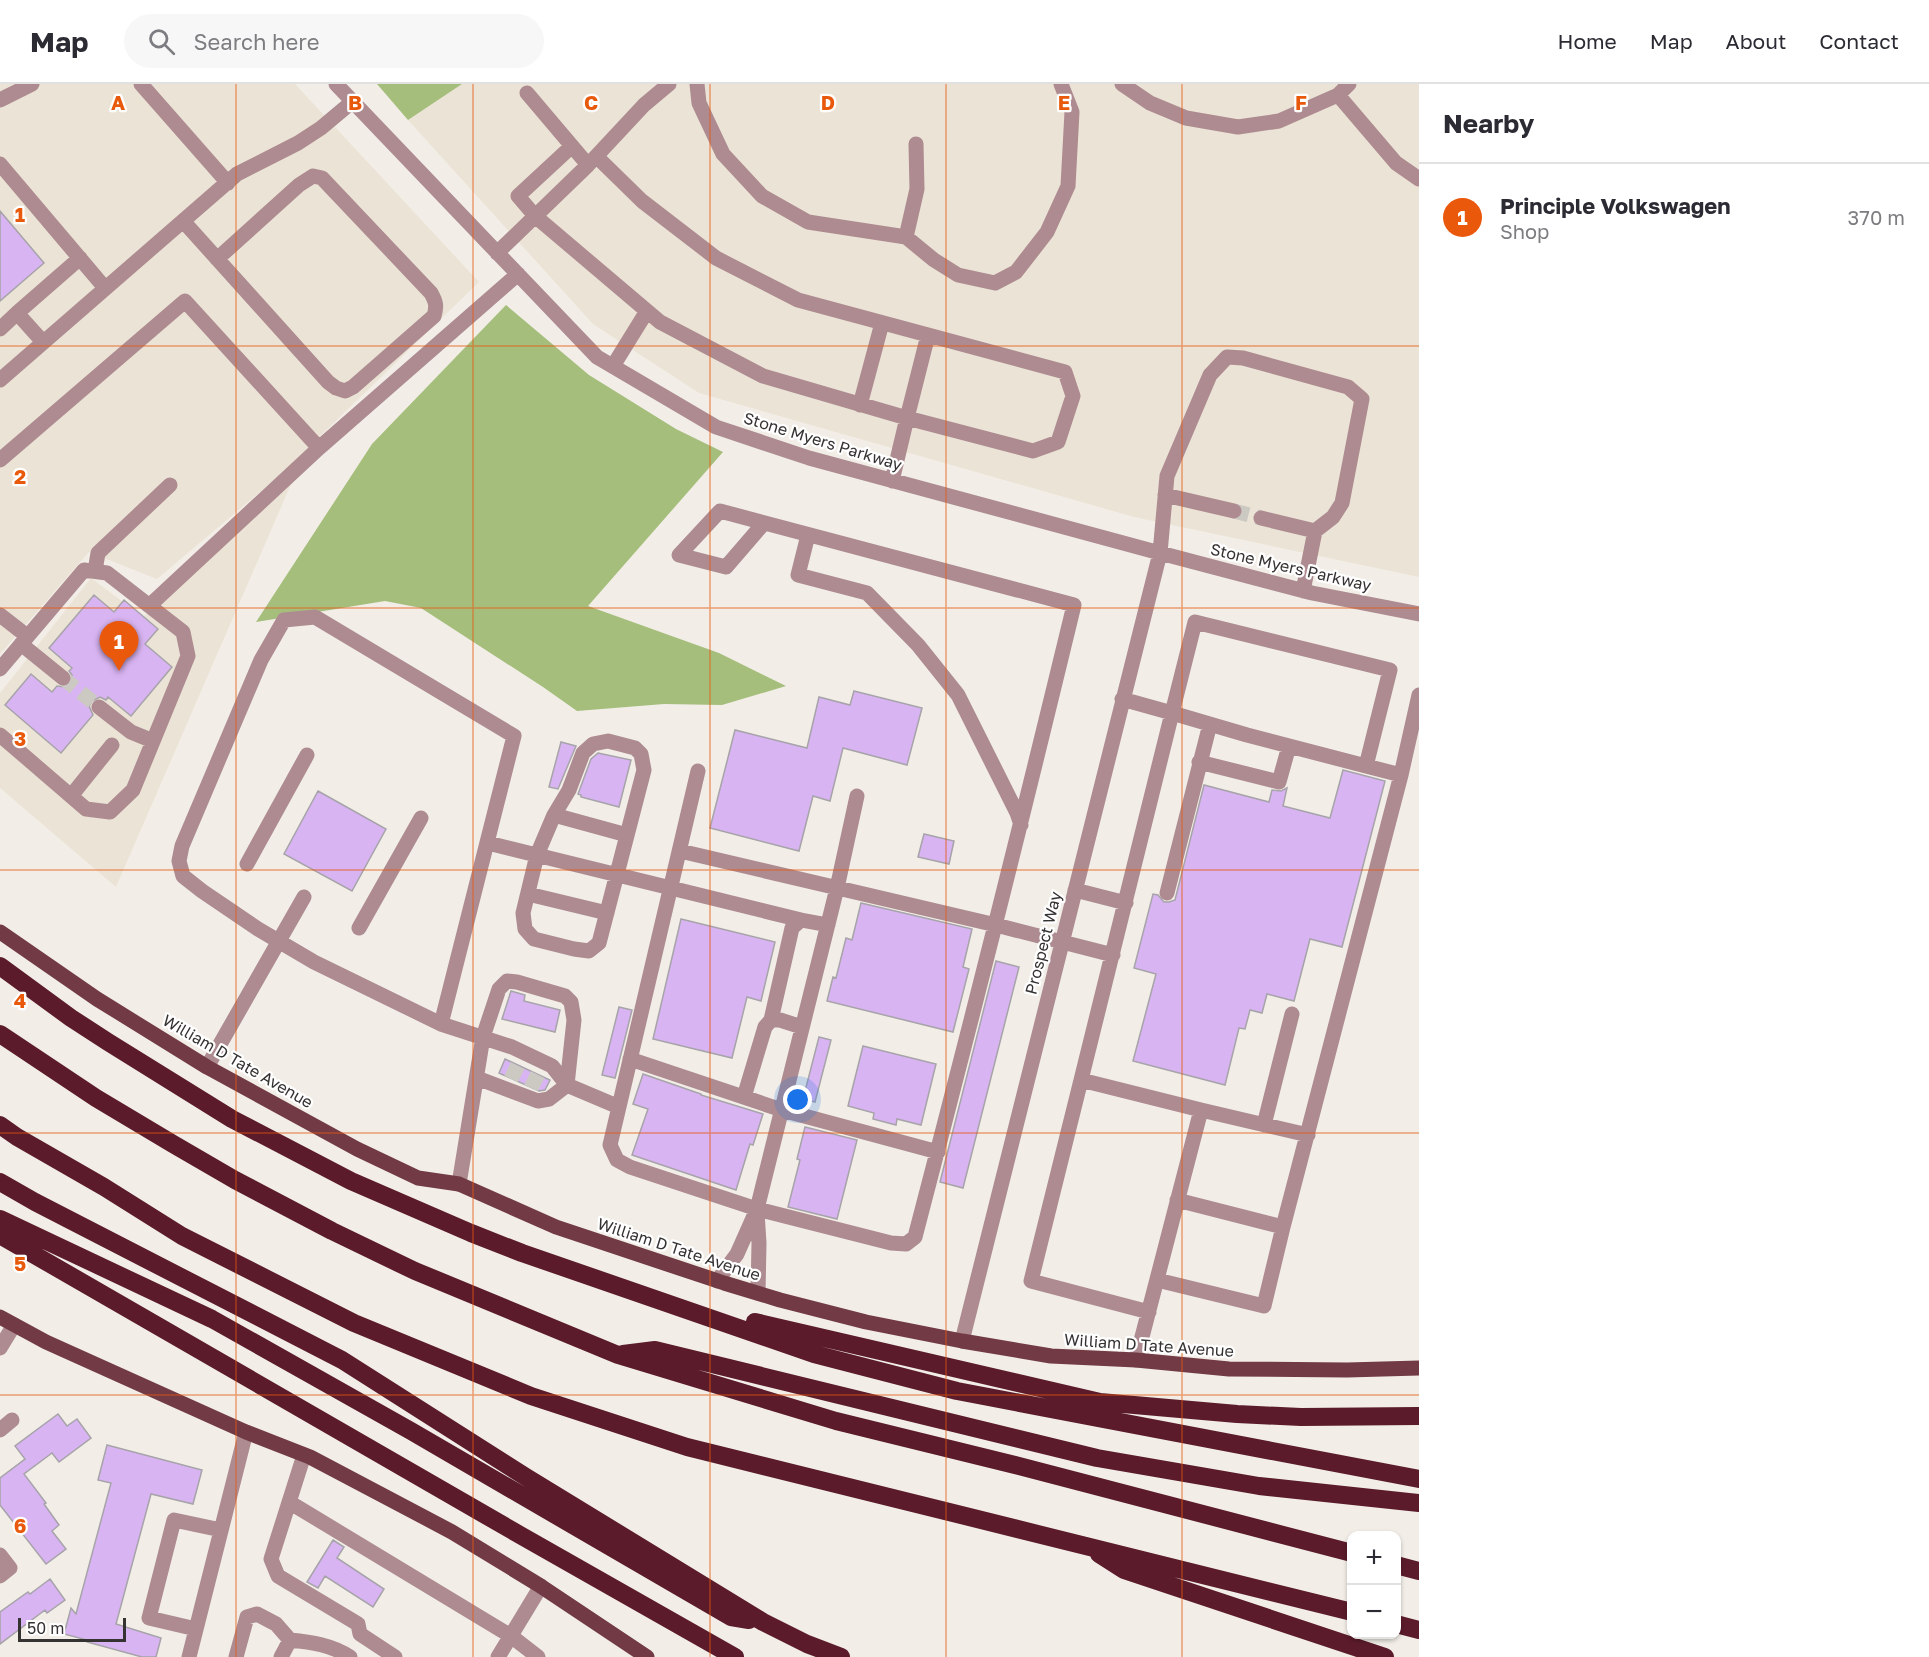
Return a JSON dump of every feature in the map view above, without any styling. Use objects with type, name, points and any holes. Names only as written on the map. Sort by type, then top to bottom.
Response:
[{"type":"highway","points":[[0,966],[71,1018],[185,1091],[277,1144],[351,1181],[522,1253],[814,1354],[957,1390],[1419,1479]]},
{"type":"highway","points":[[0,1034],[96,1098],[173,1144],[235,1180],[332,1231],[414,1271],[618,1355],[836,1421],[1347,1552]]},
{"type":"highway","points":[[0,1112],[16,1137]]},
{"type":"highway","points":[[0,1125],[16,1137],[182,1236],[354,1323],[531,1396],[687,1447],[1347,1611]]},
{"type":"highway","points":[[0,1182],[342,1360],[526,1477],[763,1622],[807,1644],[841,1657]]},
{"type":"highway","points":[[0,1219],[212,1319],[411,1431],[731,1617],[763,1622]]},
{"type":"highway","points":[[0,1235],[529,1541],[735,1657]]},
{"type":"highway","points":[[725,1322],[741,1319],[1100,1402],[1301,1417],[1419,1416]]},
{"type":"highway","points":[[618,1355],[655,1350],[1097,1458],[1259,1486],[1419,1503]]},
{"type":"highway","points":[[1089,1548],[1124,1570],[1384,1657]]},
{"type":"highway","points":[[1401,1566],[1419,1570]]},
{"type":"highway","points":[[1401,1625],[1419,1630]]},
{"type":"main road","name":"William D Tate Avenue","points":[[0,932],[97,999],[207,1067],[357,1149],[418,1178],[459,1184],[556,1227],[717,1281],[866,1322],[1051,1356],[1136,1360],[1229,1369],[1419,1368]]},
{"type":"main road","points":[[0,1317],[46,1342],[246,1432],[304,1455],[452,1532],[541,1586],[642,1656]]},
{"type":"street","points":[[0,100],[32,84]]},
{"type":"street","points":[[141,84],[228,183]]},
{"type":"street","name":"Stone Myers Parkway","points":[[336,84],[597,357],[716,427],[809,459],[1160,554],[1303,591],[1419,614]]},
{"type":"street","points":[[497,253],[593,161],[644,105],[669,84]]},
{"type":"street","points":[[697,84],[699,103],[723,154],[762,196],[808,222],[906,237],[934,260],[958,275],[995,283],[1016,272],[1047,232],[1068,186],[1072,112],[1061,84]]},
{"type":"street","points":[[1122,84],[1150,103],[1186,118],[1238,127],[1280,121],[1343,89],[1396,164],[1419,178]]},
{"type":"street","points":[[527,93],[572,146],[716,258],[798,300],[1065,372],[1072,396],[1058,442],[1034,451],[907,418],[763,376],[660,322],[535,216],[518,196],[572,146]]},
{"type":"street","points":[[0,380],[237,174],[298,143],[321,128],[352,102]]},
{"type":"street","points":[[906,237],[917,189],[916,144]]},
{"type":"street","points":[[0,164],[105,288]]},
{"type":"street","points":[[184,222],[328,382],[336,388],[345,391],[353,387],[434,316],[437,303],[431,293],[322,178],[313,176],[298,185],[217,258]]},
{"type":"street","points":[[0,329],[80,258]]},
{"type":"street","points":[[149,606],[319,448],[518,274]]},
{"type":"street","points":[[0,460],[185,301],[319,448]]},
{"type":"street","points":[[613,366],[647,311]]},
{"type":"street","points":[[17,314],[43,342]]},
{"type":"street","points":[[861,405],[882,323]]},
{"type":"street","points":[[892,481],[928,335]]},
{"type":"street","name":"Prospect Way","points":[[962,1341],[1160,554],[1167,476],[1210,375],[1227,357],[1243,358],[1348,387],[1362,399],[1342,503],[1333,517],[1315,531]]},
{"type":"street","points":[[95,572],[98,553],[170,485]]},
{"type":"street","points":[[1165,495],[1234,511]]},
{"type":"street","points":[[698,771],[610,1144],[617,1160],[630,1167],[757,1209],[891,1243],[906,1244],[915,1237],[938,1152],[1074,605],[720,511],[679,555],[726,567],[764,523]]},
{"type":"street","points":[[1261,518],[1315,531],[1303,591]]},
{"type":"street","points":[[808,535],[798,575],[867,593],[918,645],[958,695],[1021,825]]},
{"type":"street","points":[[0,669],[84,570],[107,573],[183,632],[188,656],[133,790],[110,812],[86,809],[0,735]]},
{"type":"street","points":[[0,615],[63,678]]},
{"type":"street","points":[[441,1024],[514,736],[315,617],[284,620],[261,660],[182,846],[179,861],[183,876],[202,891],[314,962],[441,1024],[483,1038],[540,1068],[552,1066],[567,1085],[619,1107]]},
{"type":"street","points":[[1149,1312],[1032,1281],[1196,622],[1390,670],[1366,766]]},
{"type":"street","points":[[1157,1280],[1264,1306],[1401,775],[1419,695]]},
{"type":"street","points":[[1122,699],[1401,775]]},
{"type":"street","points":[[99,707],[131,732],[153,741]]},
{"type":"street","points":[[1167,892],[1210,724]]},
{"type":"street","points":[[608,741],[635,748],[641,754],[644,770],[607,913],[599,943],[589,951],[534,939],[525,929],[523,913],[537,855],[554,816],[569,790],[583,753],[593,744],[608,741]]},
{"type":"street","points":[[71,796],[112,745]]},
{"type":"street","points":[[1199,762],[1280,782],[1289,746]]},
{"type":"street","points":[[247,864],[307,755]]},
{"type":"street","points":[[717,1281],[738,1254],[757,1209],[837,888],[857,796]]},
{"type":"street","points":[[554,816],[627,836]]},
{"type":"street","points":[[359,928],[422,818]]},
{"type":"street","points":[[488,843],[671,889],[828,925]]},
{"type":"street","points":[[680,851],[996,925],[1113,955]]},
{"type":"street","points":[[1075,890],[1126,903]]},
{"type":"street","points":[[528,894],[607,913]]},
{"type":"street","points":[[207,1067],[304,897]]},
{"type":"street","points":[[744,1097],[765,1027],[771,1020],[792,928],[801,920]]},
{"type":"street","points":[[459,1184],[483,1038],[499,989],[507,981],[517,982],[565,996],[571,1002],[574,1020],[567,1085],[549,1099],[538,1101],[529,1093],[509,1084],[477,1078]]},
{"type":"street","points":[[1264,1125],[1292,1014]]},
{"type":"street","points":[[771,1020],[780,1020],[802,1027]]},
{"type":"street","points":[[630,1059],[782,1110],[938,1152]]},
{"type":"street","points":[[1082,1080],[1308,1135]]},
{"type":"street","points":[[1136,1360],[1201,1110]]},
{"type":"street","points":[[1178,1200],[1283,1227]]},
{"type":"street","points":[[757,1209],[758,1293]]},
{"type":"street","points":[[0,1348],[14,1325]]},
{"type":"street","points":[[0,1430],[12,1420]]},
{"type":"street","points":[[189,1657],[246,1432]]},
{"type":"street","points":[[304,1455],[271,1559],[278,1576],[358,1624],[360,1634],[395,1657]]},
{"type":"street","points":[[289,1502],[541,1656]]},
{"type":"street","points":[[196,1629],[149,1618],[174,1520],[221,1530]]},
{"type":"street","points":[[0,1556],[10,1568],[0,1576]]},
{"type":"street","points":[[498,1657],[541,1586]]},
{"type":"street","points":[[237,1657],[247,1617],[257,1614],[276,1624],[290,1640],[317,1643],[341,1651],[350,1657]]},
{"type":"street","points":[[281,1657],[290,1640]]},
{"type":"shaded area","points":[[0,84],[295,84],[479,282],[280,475],[157,579],[89,552],[0,654]]},
{"type":"shaded area","points":[[462,84],[1419,84],[1419,577],[1134,517],[699,393],[593,324],[408,120]]},
{"type":"shaded area","points":[[292,482],[116,887],[0,788],[0,693],[91,578],[143,617]]},
{"type":"green space","points":[[377,84],[462,84],[408,120]]},
{"type":"green space","points":[[506,305],[589,375],[676,429],[723,452],[588,606],[719,653],[786,686],[722,705],[664,704],[577,711],[421,608],[385,601],[256,622],[372,444]]},
{"type":"building","points":[[0,211],[44,263],[0,301]]},
{"type":"building","points":[[94,595],[114,612],[124,600],[158,629],[145,644],[172,667],[131,716],[108,697],[106,700],[100,697],[92,701],[89,706],[93,715],[61,753],[5,705],[31,674],[52,692],[57,686],[66,687],[71,684],[72,675],[69,671],[72,668],[49,648]]},
{"type":"building","points":[[854,691],[922,708],[907,765],[843,748],[830,801],[813,796],[799,851],[710,828],[735,730],[807,748],[819,697],[850,705]]},
{"type":"building","points":[[561,742],[576,746],[558,789],[549,787]]},
{"type":"building","points":[[598,753],[631,760],[619,807],[581,797],[578,794],[591,759]]},
{"type":"building","points":[[1343,770],[1385,781],[1342,947],[1310,939],[1294,1001],[1267,994],[1262,1013],[1250,1010],[1245,1029],[1239,1028],[1225,1085],[1133,1061],[1156,974],[1134,968],[1153,894],[1158,895],[1164,902],[1175,900],[1204,785],[1269,802],[1272,790],[1281,791],[1287,788],[1283,806],[1330,818]]},
{"type":"building","points":[[318,791],[386,829],[352,891],[284,854]]},
{"type":"building","points":[[924,834],[954,841],[949,864],[918,857]]},
{"type":"building","points":[[861,903],[972,929],[963,967],[969,969],[953,1032],[827,1001],[833,977],[836,978],[846,938],[852,940]]},
{"type":"building","points":[[681,919],[775,942],[761,1001],[747,997],[732,1058],[653,1039]]},
{"type":"building","points":[[996,961],[1019,967],[963,1188],[940,1182]]},
{"type":"building","points":[[511,991],[525,995],[524,1001],[560,1010],[555,1032],[502,1019]]},
{"type":"building","points":[[619,1007],[632,1010],[615,1078],[602,1075]]},
{"type":"building","points":[[819,1037],[831,1040],[815,1102],[803,1099]]},
{"type":"building","points":[[863,1046],[936,1064],[921,1125],[897,1119],[896,1125],[873,1119],[874,1113],[848,1106]]},
{"type":"building","points":[[505,1059],[550,1080],[545,1090],[539,1091],[499,1073]]},
{"type":"building","points":[[643,1074],[763,1114],[753,1145],[750,1144],[736,1190],[632,1155],[648,1109],[633,1104]]},
{"type":"building","points":[[805,1127],[857,1140],[837,1219],[788,1207],[800,1160],[797,1159]]},
{"type":"building","points":[[58,1414],[67,1426],[77,1419],[91,1438],[59,1462],[52,1453],[24,1474],[59,1525],[52,1531],[66,1549],[46,1564],[0,1505],[0,1478],[25,1459],[15,1446]]},
{"type":"building","points":[[107,1445],[202,1470],[193,1504],[151,1494],[116,1624],[161,1638],[156,1657],[142,1657],[64,1634],[71,1608],[76,1614],[111,1483],[98,1480]]},
{"type":"building","points":[[333,1540],[344,1547],[337,1558],[384,1589],[373,1607],[325,1576],[318,1588],[307,1582]]},
{"type":"building","points":[[50,1579],[65,1600],[47,1613],[45,1610],[0,1644],[0,1612]]},
{"type":"tunnel","points":[[1234,511],[1261,518]]},
{"type":"tunnel","points":[[63,678],[99,707]]},
{"type":"tunnel","points":[[511,1079],[518,1065]]},
{"type":"tunnel","points":[[531,1088],[538,1074]]},
{"type":"place","name":"Principle Volkswagen","points":[[119,671]]}]
